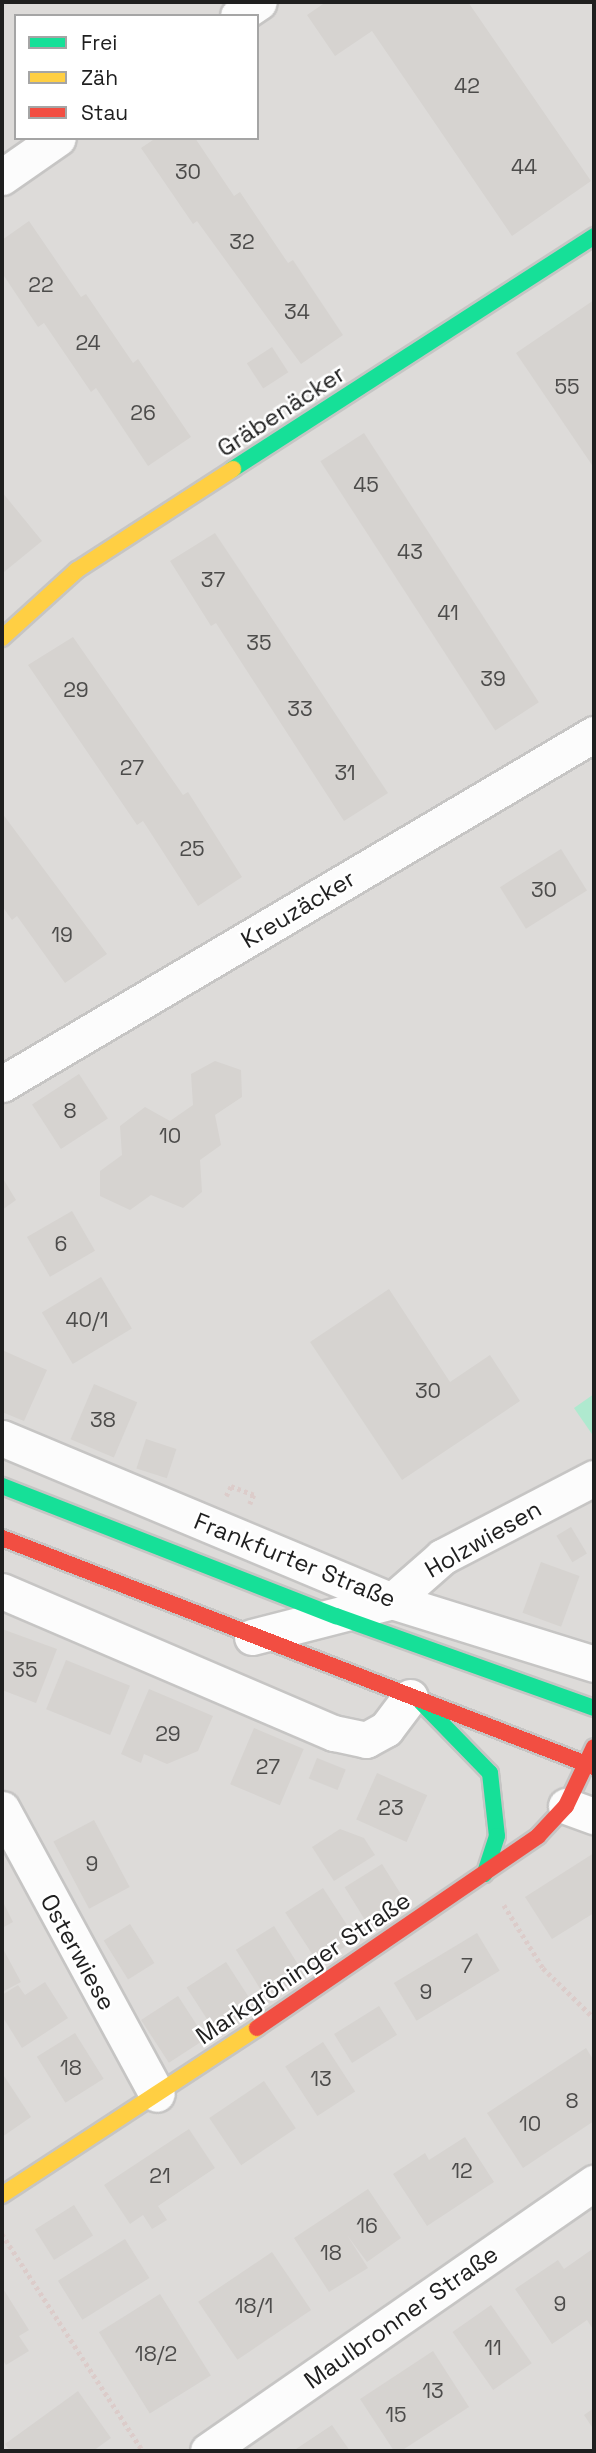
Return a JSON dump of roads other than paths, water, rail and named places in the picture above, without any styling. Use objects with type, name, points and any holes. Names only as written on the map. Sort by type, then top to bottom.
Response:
[{"type":"main road","name":"Gräbenäcker","points":[[2,638],[77,570],[594,236]]},
{"type":"main road","name":"Frankfurter Straße","points":[[2,1486],[336,1616],[594,1708]]},
{"type":"main road","points":[[2,1538],[591,1766]]},
{"type":"main road","points":[[415,1700],[490,1773],[498,1836],[485,1874]]},
{"type":"main road","name":"Markgröninger Straße","points":[[2,2195],[157,2094],[538,1836],[580,1811],[594,1747]]},
{"type":"street","points":[[241,14],[259,2]]},
{"type":"street","points":[[2,177],[55,140]]},
{"type":"street","name":"Kreuzäcker","points":[[2,1084],[594,734]]},
{"type":"street","name":"Frankfurter Straße","points":[[2,1438],[393,1601],[594,1664]]},
{"type":"street","name":"Holzwiesen","points":[[252,1637],[393,1601],[442,1557],[594,1478]]},
{"type":"street","points":[[2,1591],[334,1733],[366,1740],[386,1729],[415,1700]]},
{"type":"street","name":"Osterwiese","points":[[2,1809],[157,2094]]},
{"type":"street","name":"Maulbronner Straße","points":[[208,2451],[594,2183]]}]
